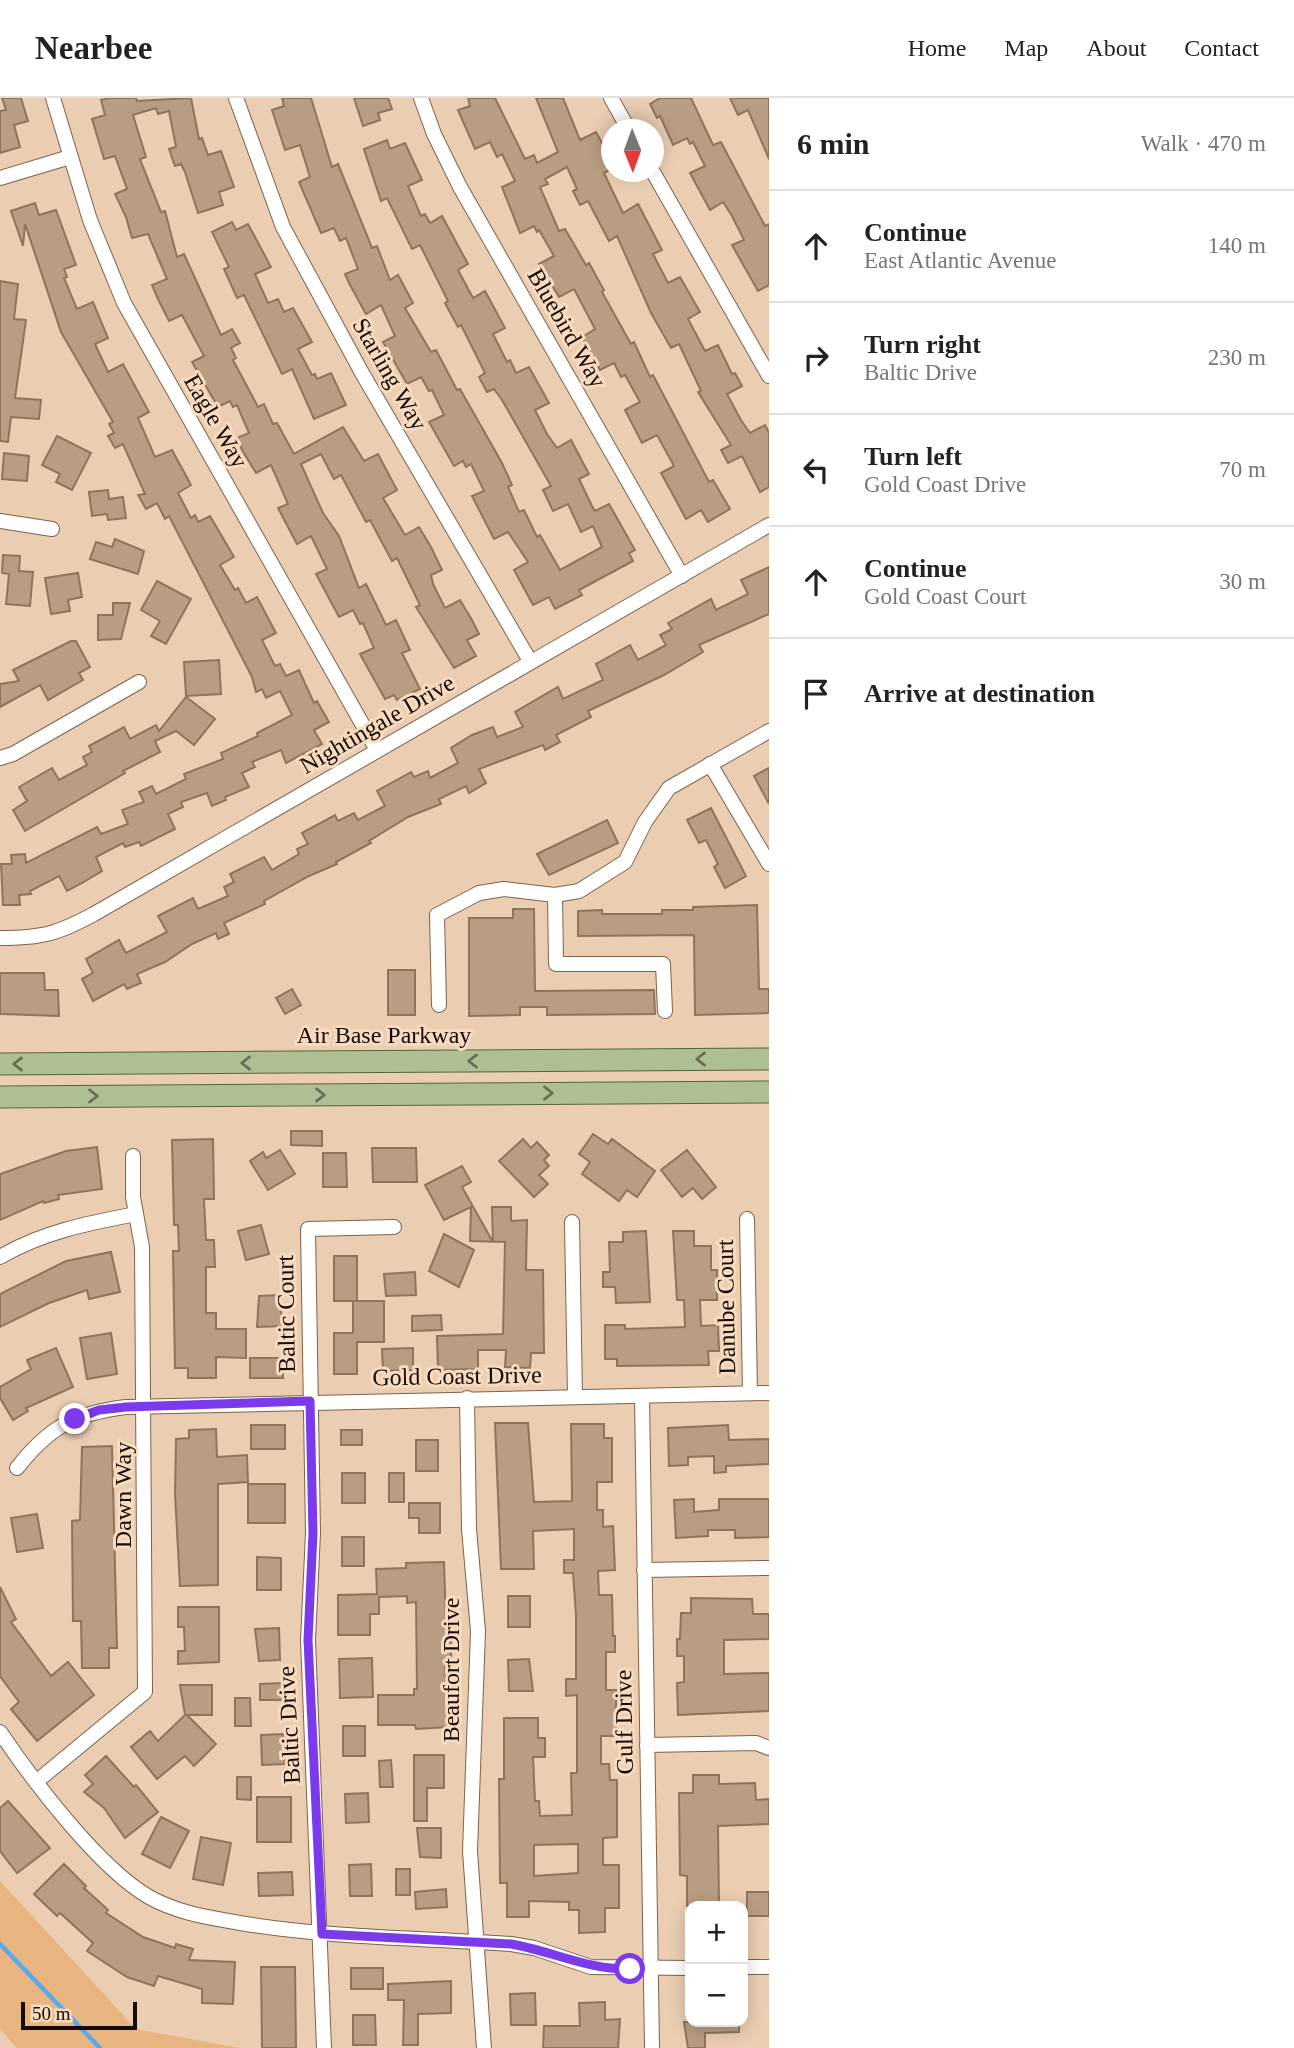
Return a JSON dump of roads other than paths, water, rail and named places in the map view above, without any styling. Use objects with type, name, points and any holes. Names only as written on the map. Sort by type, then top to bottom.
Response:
[{"type":"main road","name":"Air Base Parkway","points":[[0,1064],[769,1059]]},
{"type":"main road","points":[[0,1097],[769,1092]]},
{"type":"street","name":"Eagle Way","points":[[53,98],[90,220],[124,303],[377,750]]},
{"type":"street","name":"Starling Way","points":[[236,98],[283,227],[362,373],[530,661]]},
{"type":"street","name":"Bluebird Way","points":[[421,98],[434,134],[460,187],[682,576]]},
{"type":"street","points":[[611,98],[623,119]]},
{"type":"street","points":[[0,178],[70,157]]},
{"type":"street","points":[[659,182],[769,376]]},
{"type":"street","points":[[0,521],[52,529]]},
{"type":"street","name":"Nightingale Drive","points":[[0,938],[31,938],[58,933],[769,525]]},
{"type":"street","points":[[0,758],[13,754],[139,682]]},
{"type":"street","points":[[439,1005],[437,915],[479,893],[504,889],[555,895],[579,891],[625,862],[645,822],[669,788],[769,731]]},
{"type":"street","points":[[710,764],[769,864]]},
{"type":"street","points":[[555,895],[556,964],[663,964],[665,1011]]},
{"type":"street","name":"Dawn Way","points":[[36,1782],[145,1692],[142,1247],[136,1214],[133,1156]]},
{"type":"street","points":[[0,1257],[34,1240],[70,1227],[136,1214]]},
{"type":"street","name":"Danube Court","points":[[747,1219],[750,1394]]},
{"type":"street","points":[[572,1222],[575,1397]]},
{"type":"street","name":"Baltic Court","points":[[310,1401],[308,1229],[394,1227]]},
{"type":"street","name":"Gold Coast Drive","points":[[17,1468],[39,1440],[75,1419],[99,1410],[145,1405],[769,1393]]},
{"type":"street","name":"Gulf Drive","points":[[642,1396],[652,2048]]},
{"type":"street","name":"Beaufort Drive","points":[[467,1398],[469,1529],[478,1631],[470,1816],[484,2048]]},
{"type":"street","name":"Baltic Drive","points":[[310,1401],[313,1533],[308,1640],[322,1934],[324,2048]]},
{"type":"street","points":[[644,1570],[769,1568]]},
{"type":"street","points":[[0,1732],[36,1782],[113,1868],[149,1896],[176,1909],[202,1916],[322,1934],[476,1941],[534,1948],[591,1967],[685,1968]]},
{"type":"street","points":[[647,1745],[756,1743],[769,1748]]},
{"type":"street","points":[[748,1967],[769,1966]]},
{"type":"waterway","points":[[0,1944],[100,2048]]}]
